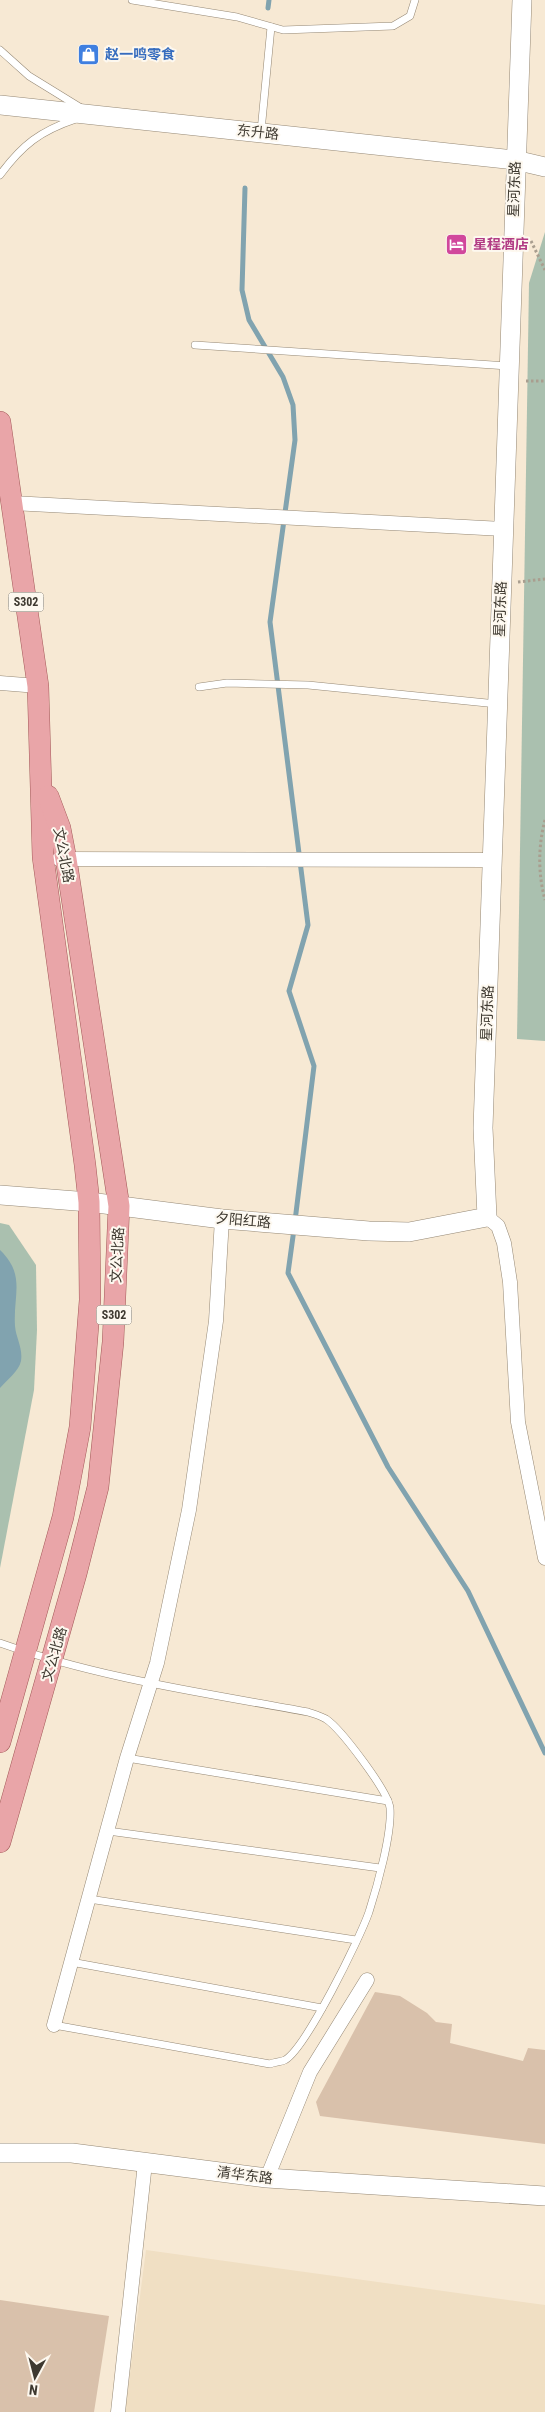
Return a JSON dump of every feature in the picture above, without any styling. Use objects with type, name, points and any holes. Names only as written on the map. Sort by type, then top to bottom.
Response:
[{"type":"main road","name":"文公北路","points":[[0,422],[38,686],[43,857],[88,1202],[90,1300],[80,1427],[63,1518],[0,1742]]},
{"type":"main road","name":"文公北路","points":[[0,1842],[52,1660],[98,1487],[113,1342],[119,1206],[66,859],[60,828],[42,782]]},
{"type":"street","name":"星河东路","points":[[487,1218],[483,1128],[522,0]]},
{"type":"street","name":"东升路","points":[[0,105],[515,160],[545,167]]},
{"type":"street","points":[[12,503],[503,529]]},
{"type":"street","points":[[0,684],[38,686]]},
{"type":"street","points":[[43,857],[66,859],[492,860]]},
{"type":"street","name":"夕阳红路","points":[[0,1195],[88,1202],[222,1219],[408,1232],[487,1218]]},
{"type":"street","points":[[487,1218],[498,1226],[504,1243],[510,1282],[518,1422],[545,1558]]},
{"type":"street","points":[[54,2026],[127,1758],[157,1662],[189,1510],[216,1321],[222,1219]]},
{"type":"street","points":[[267,2178],[310,2072],[367,1980]]},
{"type":"street","name":"清华东路","points":[[0,2153],[72,2153],[267,2178],[490,2194],[545,2196]]},
{"type":"street","points":[[118,2412],[145,2163]]},
{"type":"lane","points":[[132,0],[237,18],[283,30],[393,26],[410,16],[415,0]]},
{"type":"lane","points":[[260,132],[271,27]]},
{"type":"lane","points":[[0,50],[29,76],[92,114]]},
{"type":"lane","points":[[0,176],[16,154],[37,136],[61,124],[92,114]]},
{"type":"lane","points":[[195,345],[508,366]]},
{"type":"lane","points":[[199,687],[227,683],[290,684],[497,704]]},
{"type":"lane","points":[[0,1643],[52,1660],[151,1683],[308,1712],[326,1719],[355,1751],[384,1790],[390,1807],[387,1840],[369,1913],[322,2008],[301,2042],[285,2060],[270,2064],[54,2026]]},
{"type":"lane","points":[[127,1758],[388,1801]]},
{"type":"lane","points":[[108,1830],[380,1868]]},
{"type":"lane","points":[[89,1899],[356,1940]]},
{"type":"lane","points":[[71,1962],[322,2008]]},
{"type":"path","points":[[501,584],[545,579]]},
{"type":"path","points":[[545,820],[540,837],[540,883],[545,900]]},
{"type":"shaded area","points":[[146,2250],[545,2305],[545,2412],[125,2412]]},
{"type":"green space","points":[[545,232],[545,1041],[517,1039],[529,283]]},
{"type":"green space","points":[[0,1223],[9,1225],[36,1265],[37,1330],[34,1390],[0,1568]]},
{"type":"water","points":[[0,1250],[8,1259],[16,1277],[15,1326],[21,1361],[18,1368],[0,1388]]},
{"type":"building","points":[[375,1992],[400,1996],[427,2013],[436,2022],[452,2024],[450,2043],[523,2061],[528,2048],[545,2050],[545,2144],[320,2116],[316,2102]]},
{"type":"building","points":[[0,2300],[109,2316],[94,2412],[0,2412]]},
{"type":"waterway","points":[[268,8],[269,0]]},
{"type":"waterway","points":[[245,188],[242,290],[249,320],[283,377],[293,405],[295,440],[270,622],[308,925],[289,991],[314,1066],[295,1221]]},
{"type":"waterway","points":[[294,1229],[288,1273],[388,1467],[468,1591],[545,1753]]},
{"type":"place","name":"赵一鸣零食","points":[[89,54]]},
{"type":"place","name":"星程酒店","points":[[457,244]]}]
